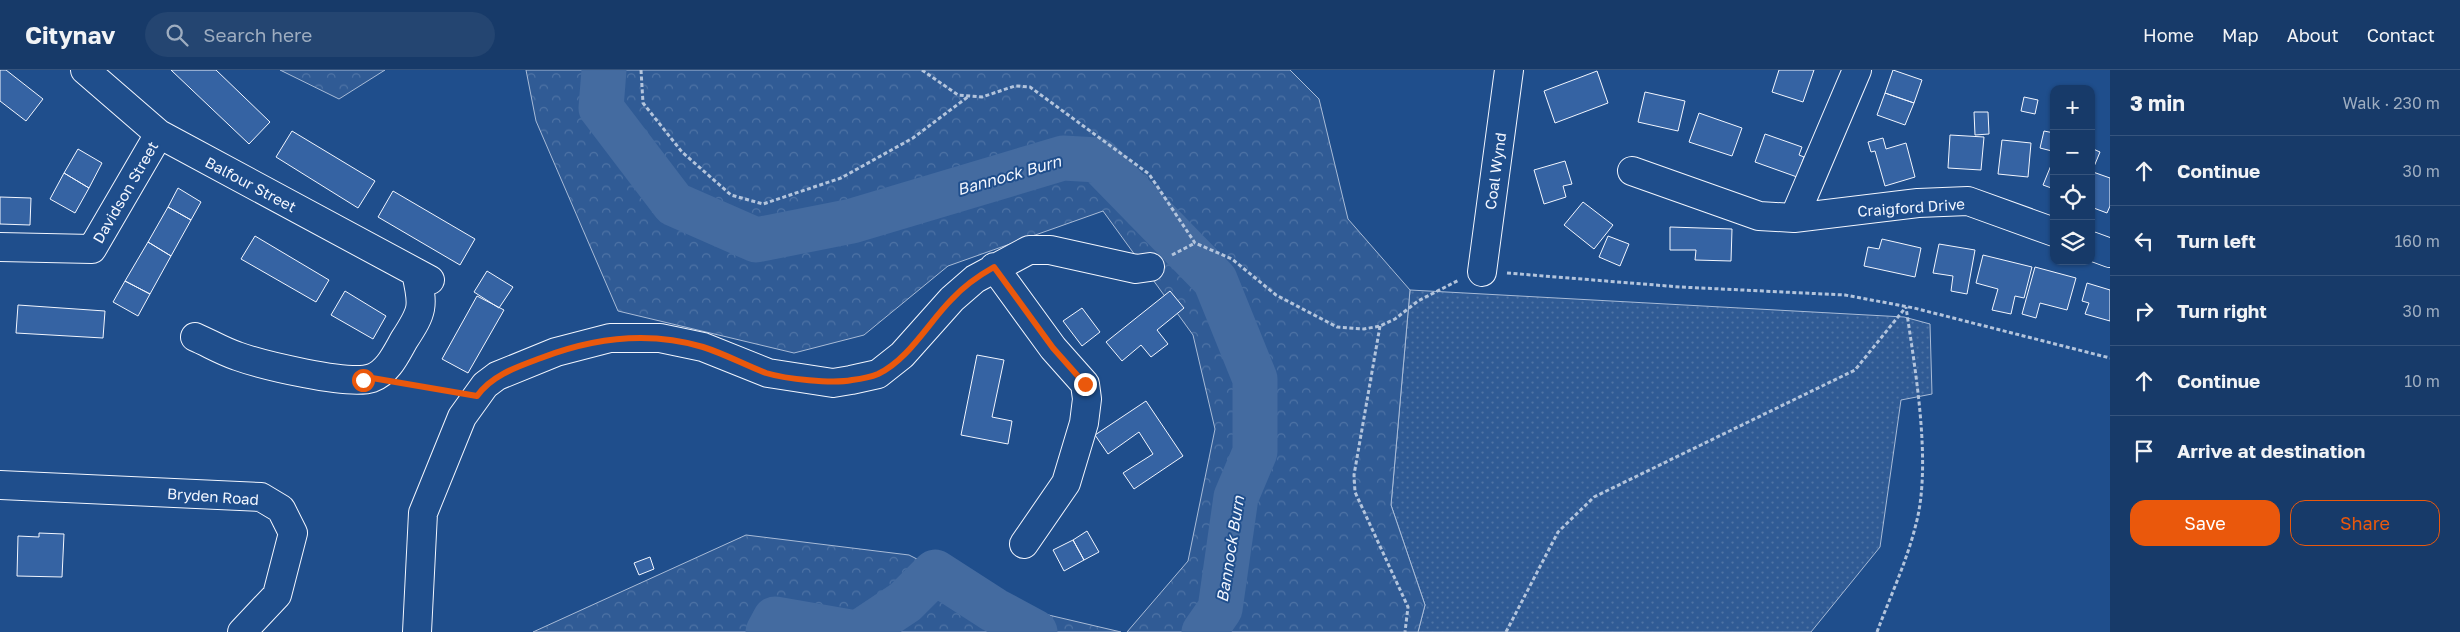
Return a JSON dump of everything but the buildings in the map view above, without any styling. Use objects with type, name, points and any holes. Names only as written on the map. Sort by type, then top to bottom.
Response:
[{"type":"street","name":"Balfour Street","points":[[84,70],[159,134],[423,276],[422,301],[417,320],[388,366],[372,378]]},
{"type":"street","name":"Coal Wynd","points":[[1482,272],[1508,70]]},
{"type":"street","points":[[1794,218],[1857,70]]},
{"type":"street","name":"Davidson Street","points":[[0,247],[92,249],[159,134]]},
{"type":"street","name":"Craigford Drive","points":[[1632,171],[1759,216],[1794,218],[1918,203],[1968,201],[2050,231]]},
{"type":"street","points":[[2095,247],[2110,253]]},
{"type":"street","points":[[417,632],[423,513],[462,417],[485,385],[497,376],[556,352],[610,338],[660,338],[703,347],[768,373],[833,383],[878,374],[902,356],[952,298],[975,278],[1028,250],[1050,250],[1136,269],[1150,267]]},
{"type":"street","points":[[994,267],[1053,348],[1085,384],[1087,399],[1084,423],[1066,483],[1024,544]]},
{"type":"street","points":[[195,337],[237,356],[271,366],[345,379],[372,378]]},
{"type":"street","name":"Bryden Road","points":[[0,485],[260,497],[281,509],[293,533],[277,595],[242,632]]},
{"type":"path","points":[[640,70],[644,103],[682,152],[731,195],[763,204],[841,178],[913,138],[969,96]]},
{"type":"path","points":[[922,70],[958,95],[982,97],[1015,86],[1030,87],[1149,174],[1195,243],[1232,259],[1276,295],[1338,327],[1364,329],[1380,326],[1395,319],[1418,301],[1448,284],[1482,272],[1680,287],[1844,295],[1906,307],[2110,358]]},
{"type":"path","points":[[1506,632],[1558,532],[1594,497],[1855,370],[1906,307]]},
{"type":"path","points":[[1877,632],[1916,523],[1922,473],[1919,405],[1906,307]]},
{"type":"path","points":[[1380,326],[1354,475],[1355,492],[1408,607],[1404,632]]},
{"type":"path","points":[[372,378],[477,396]]},
{"type":"green space","points":[[280,70],[385,70],[339,99]]},
{"type":"green space","points":[[526,70],[1290,70],[1319,99],[1348,219],[1410,290],[1391,505],[1425,605],[1418,632],[1127,632],[1188,561],[1215,429],[1193,335],[1103,211],[948,266],[864,335],[794,353],[618,311],[536,121]]},
{"type":"green space","points":[[1410,290],[1904,317],[1930,324],[1932,394],[1901,400],[1880,547],[1811,632],[1418,632],[1425,605],[1391,505]]},
{"type":"green space","points":[[746,535],[909,555],[1010,606],[1121,632],[533,632]]},
{"type":"waterway","name":"Bannock Burn","points":[[604,70],[601,108],[674,204],[756,240],[852,221],[1063,158],[1098,160],[1215,280],[1255,379],[1255,452],[1236,497],[1220,609],[1204,632]]},
{"type":"waterway","name":"Bannock Burn","points":[[860,632],[905,602],[935,572],[994,610],[1035,632]]},
{"type":"waterway","name":"Bannock Burn","points":[[768,632],[775,619],[850,632]]},
{"type":"route","points":[[363,380],[372,378],[477,396],[485,385],[497,376],[526,363],[556,352],[610,338],[660,338],[703,347],[768,373],[833,383],[851,380],[878,374],[902,356],[952,298],[975,278],[994,267],[1053,348],[1085,384]]}]
